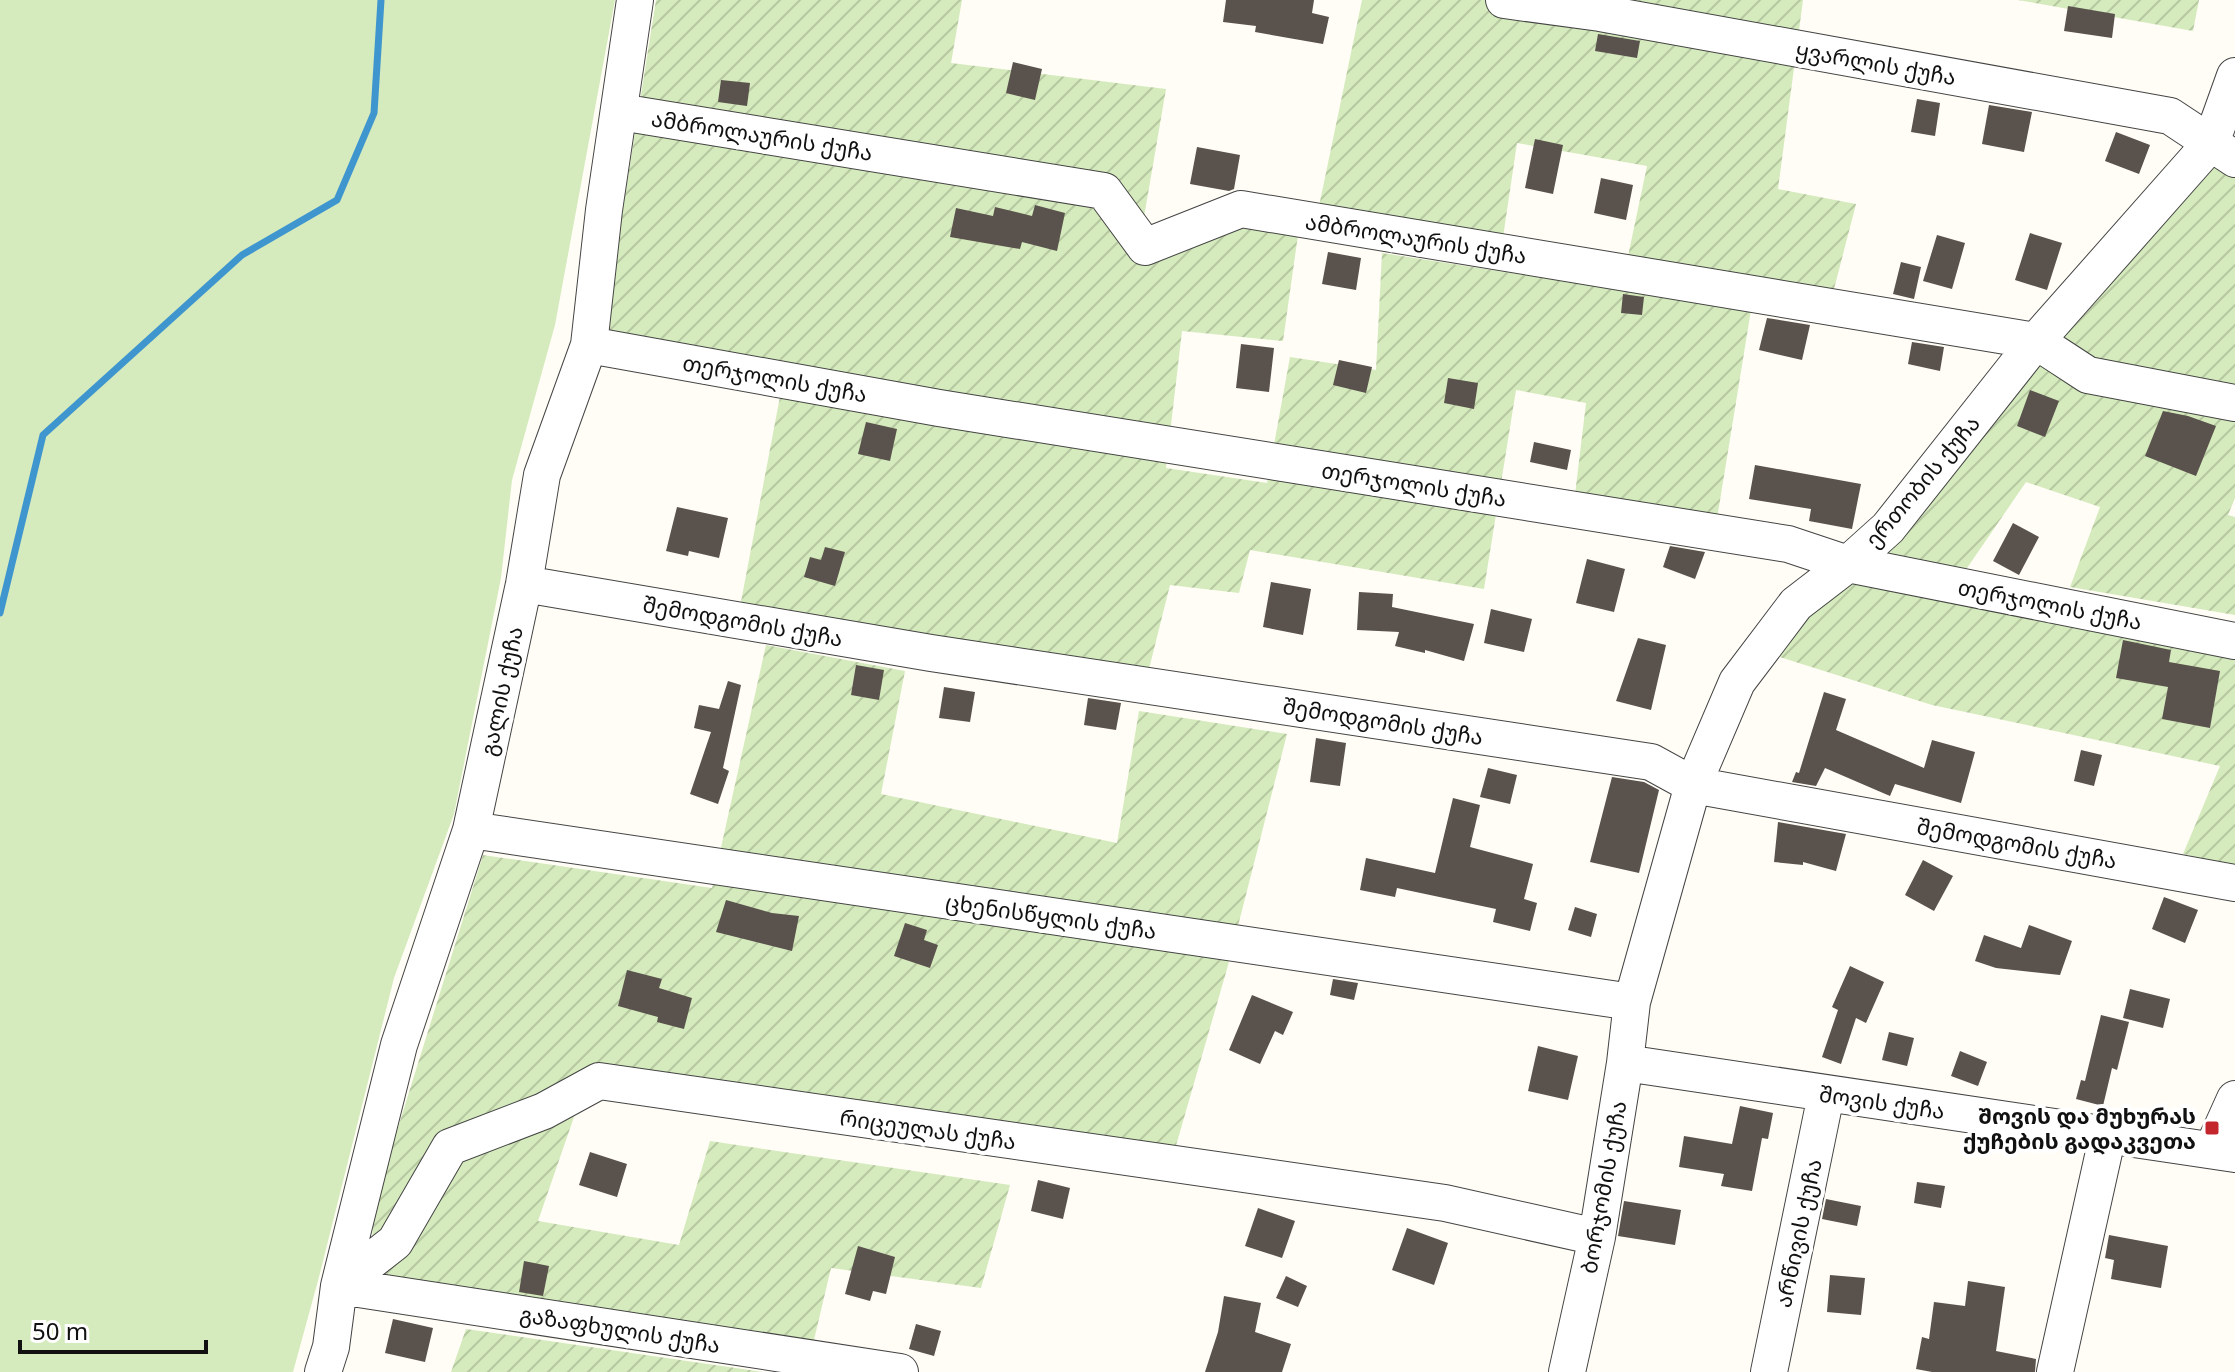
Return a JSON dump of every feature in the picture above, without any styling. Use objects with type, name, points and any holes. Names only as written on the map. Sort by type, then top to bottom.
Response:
[{"type":"street","name":"გალის ქუჩა","points":[[323,1372],[331,1347],[339,1286],[399,1045],[471,830],[524,584],[542,475],[589,345],[604,210],[635,0]]},
{"type":"street","name":"ყვარლის ქუჩა","points":[[1504,0],[1600,13],[2170,116],[2223,151]]},
{"type":"street","name":"ერთობის ქუჩა","points":[[1632,1002],[1693,785],[1737,682],[1796,604],[1888,528],[2036,341],[2223,151],[2235,76]]},
{"type":"street","name":"ამბროლაურის ქუჩა","points":[[620,112],[1104,191],[1145,247],[1241,209],[2036,341],[2088,375],[2235,403]]},
{"type":"street","name":"თერჯოლის ქუჩა","points":[[589,345],[939,408],[1788,544],[1848,564],[2235,641]]},
{"type":"street","name":"შემოდგომის ქუჩა","points":[[524,584],[931,653],[1651,762],[1693,785],[2235,883]]},
{"type":"street","name":"ცხენისწყლის ქუჩა","points":[[471,830],[1632,1002]]},
{"type":"street","name":"ბორჯომის ქუჩა","points":[[1567,1372],[1597,1237],[1632,1002]]},
{"type":"street","name":"შოვის ქუჩა","points":[[1625,1063],[2223,1152]]},
{"type":"street","name":"რიცეულას ქუჩა","points":[[339,1286],[395,1242],[450,1147],[544,1111],[599,1081],[1445,1203],[1597,1237]]},
{"type":"street","name":"არწივის ქუჩა","points":[[1769,1372],[1826,1095]]},
{"type":"street","points":[[2223,1152],[2235,1099]]},
{"type":"street","points":[[2055,1372],[2108,1134]]},
{"type":"street","name":"გაზაფხულის ქუჩა","points":[[339,1286],[900,1372]]},
{"type":"green space","points":[[0,0],[615,0],[555,325],[512,480],[501,578],[454,814],[394,978],[293,1372],[0,1372]]},
{"type":"green space","points":[[656,0],[962,0],[951,63],[1166,89],[1137,258],[1236,226],[1298,235],[1283,341],[1182,331],[1166,468],[1267,483],[1290,357],[1376,370],[1382,253],[1751,310],[1716,525],[1574,503],[1586,403],[1516,390],[1484,589],[1250,550],[1239,593],[1170,585],[1147,677],[740,607],[786,365],[603,334]]},
{"type":"green space","points":[[1362,0],[1803,0],[1778,189],[1856,204],[1833,293],[1627,261],[1647,166],[1517,143],[1502,244],[1318,211]]},
{"type":"green space","points":[[2018,0],[2199,0],[2193,31]]},
{"type":"green space","points":[[2199,157],[2235,165],[2235,498],[2228,515],[2235,517],[2235,615],[2070,587],[2100,507],[2026,482],[1965,571],[1860,555]]},
{"type":"green space","points":[[1835,575],[2235,658],[2235,866],[2183,854],[2220,766],[1932,705],[1773,655]]},
{"type":"green space","points":[[766,645],[905,671],[881,794],[1117,843],[1139,711],[1287,734],[1227,969],[1175,1149],[592,1065],[538,1221],[679,1245],[710,1141],[1010,1185],[981,1288],[831,1268],[814,1340],[368,1280],[376,1198],[483,855],[712,888]]},
{"type":"green space","points":[[466,1329],[763,1372],[451,1372]]},
{"type":"building","points":[[1226,0],[1314,0],[1312,13],[1329,17],[1323,44],[1255,32],[1256,26],[1223,22]]},
{"type":"building","points":[[2068,6],[2115,14],[2112,38],[2064,31]]},
{"type":"building","points":[[1598,34],[1640,41],[1637,58],[1595,51]]},
{"type":"building","points":[[1013,62],[1042,69],[1035,100],[1006,93]]},
{"type":"building","points":[[721,80],[750,83],[747,106],[718,102]]},
{"type":"building","points":[[1917,99],[1940,103],[1935,136],[1911,132]]},
{"type":"building","points":[[1989,105],[2032,112],[2024,152],[1982,144]]},
{"type":"building","points":[[2116,132],[2150,145],[2139,174],[2105,161]]},
{"type":"building","points":[[1535,139],[1563,145],[1553,194],[1525,188]]},
{"type":"building","points":[[1197,147],[1240,155],[1234,189],[1229,191],[1190,184]]},
{"type":"building","points":[[1601,178],[1633,185],[1626,220],[1594,213]]},
{"type":"building","points":[[1035,205],[1065,213],[1057,251],[1022,242],[1020,249],[950,237],[956,208],[993,216],[995,207],[1032,216]]},
{"type":"building","points":[[2030,233],[2062,243],[2047,290],[2015,280]]},
{"type":"building","points":[[1937,235],[1965,243],[1952,289],[1923,281]]},
{"type":"building","points":[[1328,252],[1361,258],[1356,290],[1322,284]]},
{"type":"building","points":[[1901,262],[1921,267],[1914,299],[1893,294]]},
{"type":"building","points":[[1623,294],[1644,297],[1642,315],[1621,313]]},
{"type":"building","points":[[1767,318],[1810,325],[1802,360],[1759,350]]},
{"type":"building","points":[[1912,342],[1944,347],[1940,371],[1908,364]]},
{"type":"building","points":[[1241,344],[1274,348],[1269,392],[1236,388]]},
{"type":"building","points":[[1339,360],[1372,367],[1366,393],[1333,385]]},
{"type":"building","points":[[1448,378],[1478,383],[1474,409],[1444,403]]},
{"type":"building","points":[[2030,390],[2059,401],[2045,437],[2017,426]]},
{"type":"building","points":[[2163,411],[2216,426],[2196,476],[2145,456]]},
{"type":"building","points":[[866,422],[897,429],[890,461],[858,454]]},
{"type":"building","points":[[1534,442],[1571,450],[1567,470],[1530,462]]},
{"type":"building","points":[[1755,465],[1861,484],[1852,529],[1809,521],[1811,509],[1749,499]]},
{"type":"building","points":[[677,507],[728,518],[719,558],[689,551],[688,556],[666,551]]},
{"type":"building","points":[[2013,523],[2039,537],[2019,575],[1993,561]]},
{"type":"building","points":[[1670,546],[1705,552],[1695,579],[1663,567]]},
{"type":"building","points":[[825,547],[845,552],[835,586],[804,577],[810,557],[821,560]]},
{"type":"building","points":[[1587,559],[1625,569],[1614,612],[1576,603]]},
{"type":"building","points":[[1271,582],[1311,589],[1303,635],[1263,627]]},
{"type":"building","points":[[1359,592],[1393,594],[1392,607],[1474,624],[1464,661],[1425,650],[1425,653],[1395,646],[1399,632],[1357,630]]},
{"type":"building","points":[[1491,609],[1532,619],[1524,652],[1484,643]]},
{"type":"building","points":[[1638,638],[1666,645],[1651,710],[1616,701]]},
{"type":"building","points":[[2123,640],[2171,650],[2169,662],[2220,671],[2210,728],[2162,719],[2168,687],[2116,678]]},
{"type":"building","points":[[856,665],[884,670],[879,700],[851,695]]},
{"type":"building","points":[[728,681],[741,685],[723,768],[729,771],[718,804],[690,794],[711,732],[694,728],[699,705],[719,709]]},
{"type":"building","points":[[944,687],[975,692],[970,722],[939,718]]},
{"type":"building","points":[[1824,692],[1846,699],[1836,730],[1924,768],[1932,740],[1975,752],[1961,803],[1895,784],[1890,796],[1825,768],[1816,786],[1792,782],[1796,772],[1799,773]]},
{"type":"building","points":[[1088,698],[1121,703],[1116,730],[1084,725]]},
{"type":"building","points":[[1316,738],[1346,743],[1340,786],[1310,782]]},
{"type":"building","points":[[2081,750],[2102,755],[2094,786],[2074,781]]},
{"type":"building","points":[[1488,768],[1517,775],[1510,804],[1480,797]]},
{"type":"building","points":[[1612,777],[1644,782],[1659,790],[1639,873],[1590,862]]},
{"type":"building","points":[[1453,798],[1480,805],[1470,847],[1533,864],[1524,899],[1537,903],[1530,931],[1493,922],[1496,909],[1397,888],[1395,897],[1360,890],[1366,858],[1435,873]]},
{"type":"building","points":[[1778,822],[1846,834],[1836,871],[1803,862],[1803,865],[1774,862]]},
{"type":"building","points":[[1923,860],[1953,876],[1934,911],[1905,895]]},
{"type":"building","points":[[2164,897],[2198,910],[2185,943],[2152,929]]},
{"type":"building","points":[[726,900],[772,913],[799,916],[792,951],[716,932]]},
{"type":"building","points":[[1575,907],[1597,914],[1591,937],[1568,930]]},
{"type":"building","points":[[905,923],[927,930],[924,940],[938,945],[930,968],[894,956]]},
{"type":"building","points":[[2029,925],[2072,941],[2060,975],[1996,968],[1975,961],[1984,935],[2021,948]]},
{"type":"building","points":[[1850,966],[1884,982],[1866,1023],[1856,1018],[1841,1064],[1822,1057],[1838,1010],[1832,1007]]},
{"type":"building","points":[[627,970],[662,979],[659,988],[692,998],[684,1029],[657,1022],[658,1017],[618,1006]]},
{"type":"building","points":[[1333,979],[1358,983],[1354,1000],[1330,995]]},
{"type":"building","points":[[2130,989],[2170,999],[2163,1028],[2123,1018]]},
{"type":"building","points":[[1252,995],[1293,1012],[1283,1035],[1275,1031],[1260,1064],[1229,1050]]},
{"type":"building","points":[[2101,1015],[2129,1022],[2117,1070],[2112,1068],[2103,1106],[2076,1099],[2081,1080],[2085,1081]]},
{"type":"building","points":[[1889,1032],[1914,1038],[1907,1066],[1882,1060]]},
{"type":"building","points":[[1538,1046],[1578,1056],[1568,1100],[1528,1091]]},
{"type":"building","points":[[1960,1051],[1987,1062],[1978,1086],[1951,1076]]},
{"type":"building","points":[[1740,1106],[1773,1113],[1768,1139],[1762,1138],[1752,1191],[1721,1186],[1724,1174],[1679,1167],[1684,1136],[1732,1144]]},
{"type":"building","points":[[590,1152],[627,1164],[617,1197],[579,1185]]},
{"type":"building","points":[[1038,1180],[1070,1188],[1063,1219],[1031,1211]]},
{"type":"building","points":[[1917,1182],[1945,1186],[1941,1208],[1914,1203]]},
{"type":"building","points":[[1826,1199],[1861,1206],[1857,1226],[1822,1219]]},
{"type":"building","points":[[1624,1201],[1681,1210],[1675,1245],[1618,1236]]},
{"type":"building","points":[[1258,1208],[1295,1221],[1282,1258],[1245,1246]]},
{"type":"building","points":[[1407,1228],[1448,1243],[1434,1285],[1392,1270]]},
{"type":"building","points":[[2109,1235],[2168,1246],[2161,1288],[2111,1279],[2114,1260],[2105,1258]]},
{"type":"building","points":[[858,1246],[895,1257],[886,1294],[873,1291],[870,1301],[845,1294]]},
{"type":"building","points":[[524,1261],[549,1266],[543,1296],[519,1292]]},
{"type":"building","points":[[1830,1275],[1865,1278],[1861,1315],[1827,1312]]},
{"type":"building","points":[[1286,1276],[1307,1286],[1298,1307],[1276,1298]]},
{"type":"building","points":[[1968,1281],[2005,1287],[1996,1351],[2036,1359],[2035,1372],[1932,1372],[1916,1369],[1922,1337],[1929,1339],[1934,1302],[1965,1306]]},
{"type":"building","points":[[1224,1296],[1261,1303],[1255,1332],[1291,1344],[1282,1372],[1205,1372],[1218,1332]]},
{"type":"building","points":[[393,1319],[433,1328],[425,1362],[385,1353]]},
{"type":"building","points":[[916,1324],[941,1331],[934,1356],[909,1349]]},
{"type":"waterway","points":[[0,613],[43,435],[242,255],[337,200],[374,113],[381,0]]},
{"type":"place","name":"შოვის და მუხურას ქუჩების გადაკვეთა","points":[[2212,1128]]}]
